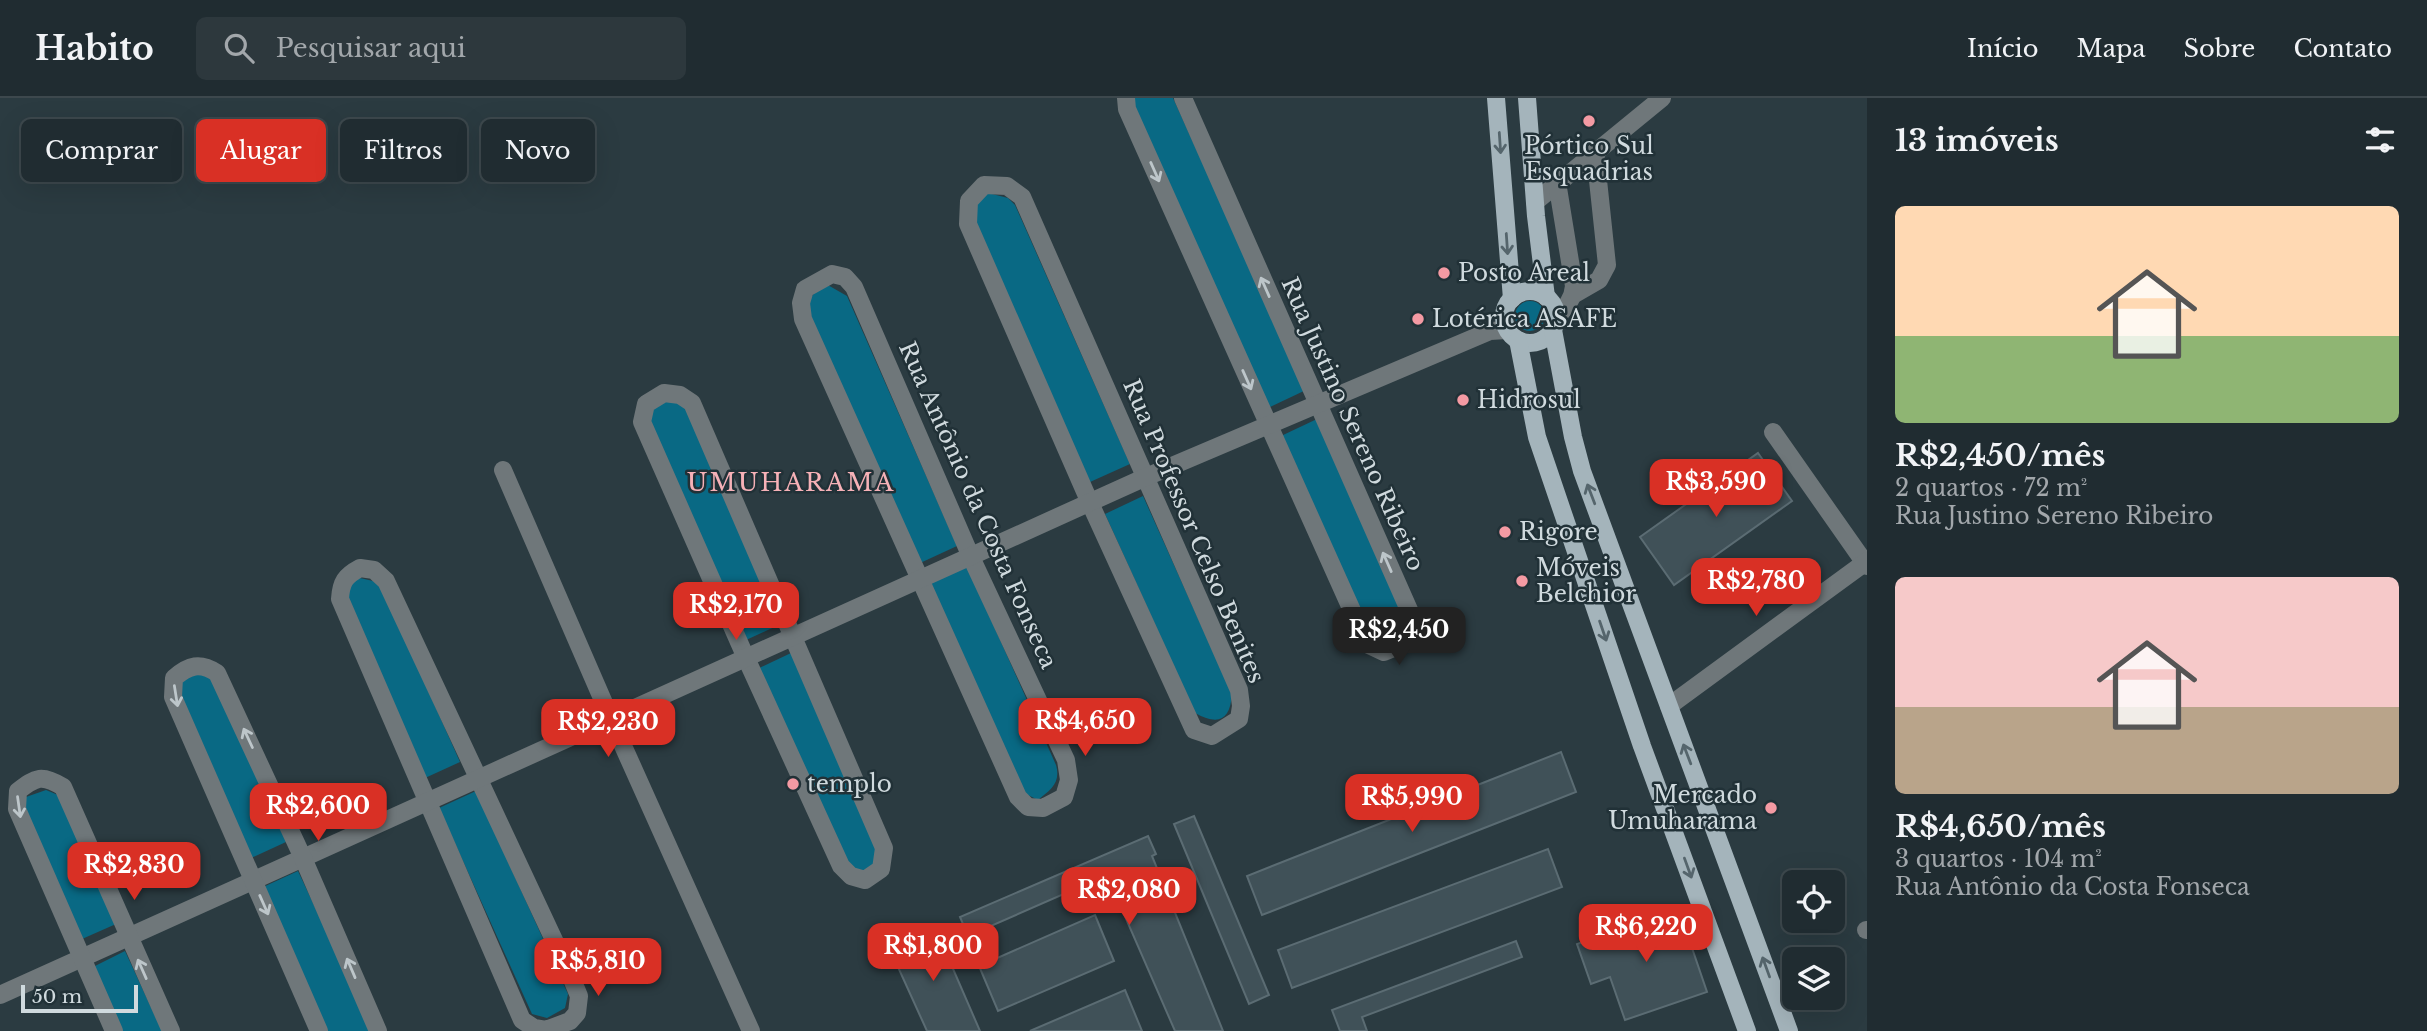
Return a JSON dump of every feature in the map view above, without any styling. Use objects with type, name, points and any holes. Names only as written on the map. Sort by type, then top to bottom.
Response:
[{"type":"main road","points":[[1496,98],[1512,299]]},
{"type":"main road","points":[[1527,98],[1535,209],[1546,297]]},
{"type":"main road","points":[[1747,1031],[1642,746],[1537,437],[1505,329],[1505,310],[1518,294],[1532,291],[1546,297],[1554,306],[1573,437],[1582,471],[1789,1031]]},
{"type":"main road","points":[[1505,329],[1533,343],[1541,341],[1555,324]]},
{"type":"street","name":"Rua Justino Sereno Ribeiro","points":[[1126,98],[1127,109],[1367,644],[1384,652],[1411,641],[1413,619],[1183,98]]},
{"type":"street","points":[[1564,233],[1535,209],[1557,182],[1662,98]]},
{"type":"street","points":[[1573,295],[1599,279],[1607,265],[1595,152]]},
{"type":"street","points":[[1555,324],[1573,295],[1557,182]]},
{"type":"street","name":"Rua Professor Celso Benites","points":[[984,185],[1007,186],[1022,197],[1146,477],[1239,690],[1239,719],[1212,736],[1194,730],[1090,503],[968,224],[969,201],[984,185]]},
{"type":"street","name":"Rua Antônio da Costa Fonseca","points":[[832,274],[845,277],[855,287],[971,557],[1066,760],[1069,780],[1064,797],[1043,808],[1028,807],[1018,797],[803,319],[801,303],[805,289],[832,274]]},
{"type":"street","points":[[0,995],[1146,477],[1267,424],[1505,329]]},
{"type":"street","points":[[664,393],[680,395],[692,403],[794,636],[884,848],[881,869],[865,880],[851,876],[841,866],[642,422],[646,404],[664,393]]},
{"type":"street","points":[[1669,706],[1866,563],[1773,432]]},
{"type":"street","points":[[503,470],[751,1031]]},
{"type":"street","points":[[360,568],[374,570],[386,581],[479,779],[579,996],[577,1013],[570,1021],[546,1030],[534,1028],[522,1020],[340,599],[341,584],[349,574],[360,568]]},
{"type":"street","points":[[319,1031],[173,697],[174,678],[187,667],[205,666],[218,673],[303,858],[378,1031]]},
{"type":"street","points":[[114,1031],[17,809],[18,791],[33,779],[49,778],[63,787],[171,1031]]},
{"type":"shaded area","points":[[1134,98],[1173,98],[1306,390],[1268,408],[1132,109]]},
{"type":"shaded area","points":[[988,193],[1008,198],[1015,205],[1130,464],[1090,482],[975,223],[974,202]]},
{"type":"shaded area","points":[[826,284],[847,296],[957,546],[918,564],[809,316],[812,297]]},
{"type":"shaded area","points":[[1530,301],[1541,305],[1545,316],[1541,327],[1530,331],[1519,327],[1515,316],[1519,305]]},
{"type":"shaded area","points":[[665,399],[679,400],[688,411],[783,623],[746,640],[649,421],[652,406]]},
{"type":"shaded area","points":[[1317,419],[1406,620],[1403,634],[1383,644],[1370,636],[1281,436]]},
{"type":"shaded area","points":[[1143,496],[1232,694],[1229,710],[1217,720],[1195,713],[1105,514]]},
{"type":"shaded area","points":[[967,566],[1056,765],[1056,781],[1038,800],[1020,791],[927,585]]},
{"type":"shaded area","points":[[360,578],[373,581],[383,589],[460,762],[425,778],[346,601],[348,584]]},
{"type":"shaded area","points":[[791,653],[879,848],[876,866],[865,875],[844,861],[757,669]]},
{"type":"shaded area","points":[[190,674],[204,674],[212,678],[286,842],[251,858],[179,698],[180,681]]},
{"type":"shaded area","points":[[46,790],[58,795],[116,924],[82,939],[23,808],[26,797]]},
{"type":"shaded area","points":[[476,791],[568,994],[565,1008],[547,1018],[532,1014],[439,808]]},
{"type":"shaded area","points":[[298,871],[373,1031],[328,1031],[261,888]]},
{"type":"shaded area","points":[[125,951],[162,1031],[119,1031],[91,968]]},
{"type":"building","points":[[1758,453],[1792,501],[1674,585],[1640,537]]},
{"type":"building","points":[[1561,752],[1576,792],[1262,915],[1247,876]]},
{"type":"building","points":[[1194,816],[1269,995],[1249,1004],[1174,824]]},
{"type":"building","points":[[1148,836],[1156,854],[1152,856],[1223,1031],[1175,1031],[1107,875],[968,936],[960,917]]},
{"type":"building","points":[[1548,849],[1562,887],[1292,988],[1278,950]]},
{"type":"building","points":[[1678,907],[1707,992],[1625,1020],[1610,977],[1591,984],[1577,944]]},
{"type":"building","points":[[1095,915],[1114,961],[998,1011],[979,966]]},
{"type":"building","points":[[934,925],[980,1031],[927,1031],[888,945]]},
{"type":"building","points":[[1516,941],[1522,957],[1362,1017],[1367,1031],[1340,1031],[1332,1010]]},
{"type":"building","points":[[1125,990],[1142,1031],[1030,1031]]},
{"type":"place","name":"Pórtico Sul Esquadrias","points":[[1589,121]]},
{"type":"place","name":"Posto Areal","points":[[1444,273]]},
{"type":"place","name":"Lotérica ASAFE","points":[[1418,319]]},
{"type":"place","name":"Hidrosul","points":[[1463,400]]},
{"type":"place","name":"Rigore","points":[[1505,532]]},
{"type":"place","name":"Móveis Belchior","points":[[1522,581]]},
{"type":"place","name":"templo","points":[[793,784]]},
{"type":"place","name":"Mercado Umuharama","points":[[1771,808]]},
{"type":"district","name":"UMUHARAMA","points":[[791,482]]}]
